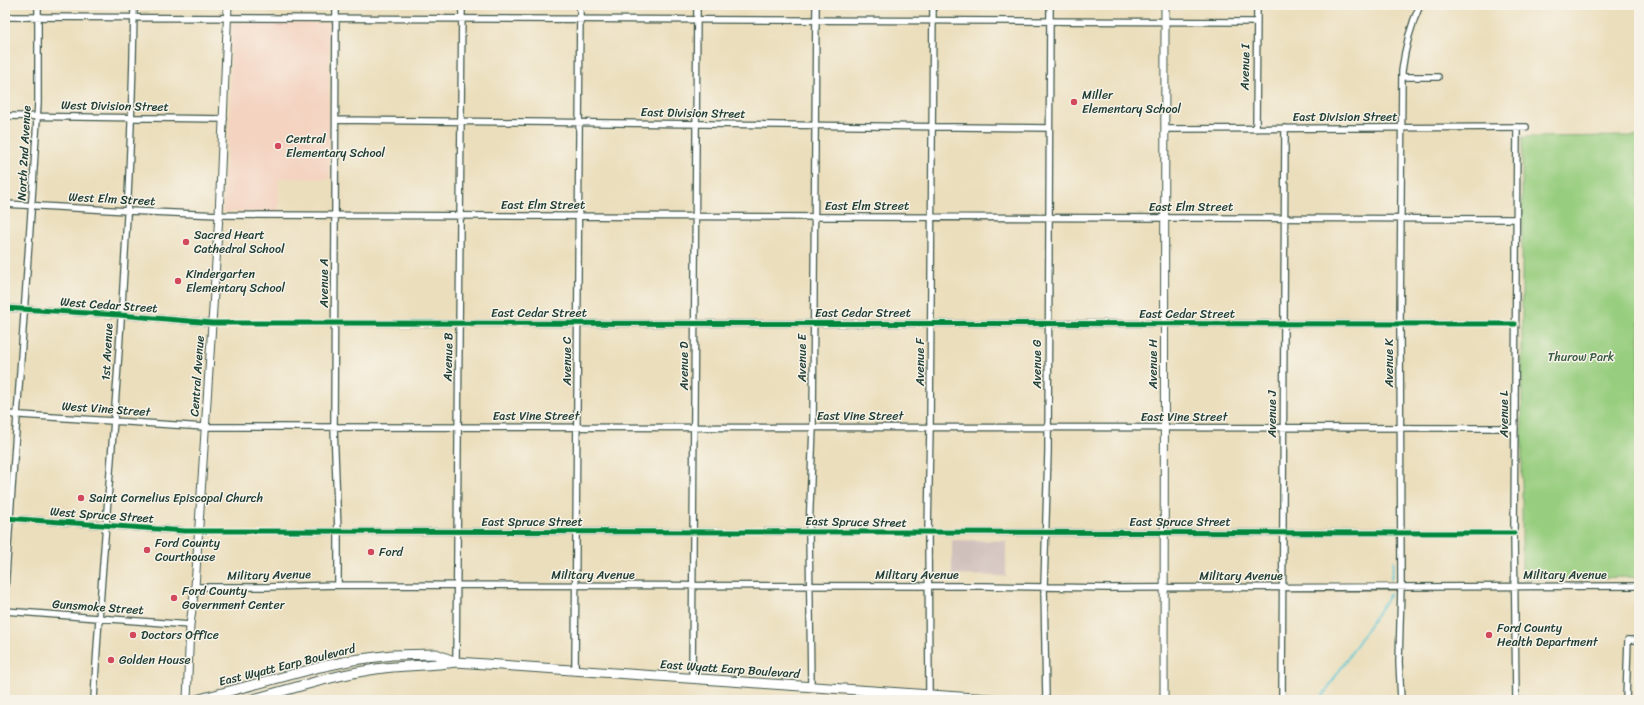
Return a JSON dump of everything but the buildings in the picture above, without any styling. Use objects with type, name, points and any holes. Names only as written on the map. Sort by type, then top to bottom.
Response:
[{"type":"main road","name":"East Wyatt Earp Boulevard","points":[[196,700],[320,667],[353,660],[392,655],[436,654],[456,662]]},
{"type":"main road","name":"East Wyatt Earp Boulevard","points":[[250,700],[351,673],[402,666],[437,665],[456,662],[1003,700]]},
{"type":"street","name":"North 2nd Avenue","points":[[5,590],[8,518],[32,205],[37,116],[38,5]]},
{"type":"street","name":"1st Avenue","points":[[94,700],[98,619],[114,421],[128,211],[134,5]]},
{"type":"street","name":"Central Avenue","points":[[187,700],[190,625],[195,586],[224,119],[228,5]]},
{"type":"street","name":"Avenue A","points":[[336,5],[334,427],[338,531],[338,585]]},
{"type":"street","name":"Avenue B","points":[[456,662],[462,5]]},
{"type":"street","name":"Avenue C","points":[[575,670],[580,5]]},
{"type":"street","name":"Avenue D","points":[[692,678],[697,5]]},
{"type":"street","name":"Avenue E","points":[[811,687],[809,531],[813,427],[816,5]]},
{"type":"street","name":"Avenue F","points":[[929,695],[928,532],[933,5]]},
{"type":"street","name":"Avenue G","points":[[1046,700],[1044,586],[1048,428],[1050,5]]},
{"type":"street","name":"Avenue H","points":[[1164,700],[1165,5]]},
{"type":"street","name":"Avenue I","points":[[1256,129],[1257,5]]},
{"type":"street","name":"Avenue K","points":[[1401,700],[1399,662],[1401,586],[1400,219],[1402,77],[1404,47],[1418,6]]},
{"type":"street","points":[[5,17],[1257,22]]},
{"type":"street","points":[[1402,77],[1438,77]]},
{"type":"street","name":"West Division Street","points":[[5,116],[224,119]]},
{"type":"street","name":"East Division Street","points":[[336,120],[1050,128]]},
{"type":"street","name":"Avenue L","points":[[1516,700],[1514,533],[1517,127]]},
{"type":"street","name":"East Division Street","points":[[1165,129],[1526,127]]},
{"type":"street","name":"Avenue J","points":[[1282,700],[1285,128]]},
{"type":"street","name":"West Elm Street","points":[[5,204],[128,211],[218,214]]},
{"type":"street","name":"East Elm Street","points":[[218,214],[1516,219]]},
{"type":"street","name":"West Cedar Street","points":[[5,308],[212,322]]},
{"type":"street","name":"East Cedar Street","points":[[212,322],[1515,324]]},
{"type":"street","name":"West Vine Street","points":[[5,414],[205,427]]},
{"type":"street","name":"East Vine Street","points":[[205,427],[1515,428]]},
{"type":"street","name":"West Spruce Street","points":[[8,518],[106,526],[198,531]]},
{"type":"street","name":"East Spruce Street","points":[[198,531],[1045,531],[1164,533],[1514,533]]},
{"type":"street","name":"Military Avenue","points":[[195,586],[1044,586],[1108,588],[1639,586]]},
{"type":"street","name":"Gunsmoke Street","points":[[5,611],[190,625]]},
{"type":"street","points":[[1626,700],[1628,640],[1639,640]]},
{"type":"shaded area","name":"Central Elementary School","points":[[231,22],[329,23],[329,179],[279,178],[279,212],[222,212],[230,115]]},
{"type":"shaded area","points":[[952,540],[1006,541],[1006,576],[952,575]]},
{"type":"green space","name":"Thurow Park","points":[[1639,136],[1639,577],[1522,579],[1522,137]]},
{"type":"waterway","points":[[1391,579],[1394,561]]},
{"type":"waterway","points":[[1320,700],[1390,594]]},
{"type":"cycle path","points":[[5,308],[120,315],[212,323],[1515,324]]},
{"type":"cycle path","points":[[5,518],[185,531],[1514,533]]},
{"type":"place","name":"Miller Elementary School","points":[[1074,102]]},
{"type":"place","name":"Central Elementary School","points":[[278,146]]},
{"type":"place","name":"Sacred Heart Cathedral School","points":[[186,242]]},
{"type":"place","name":"Kindergarten Elementary School","points":[[178,281]]},
{"type":"place","name":"Saint Cornelius Episcopal Church","points":[[81,498]]},
{"type":"place","name":"Ford County Courthouse","points":[[147,550]]},
{"type":"place","name":"Ford","points":[[371,552]]},
{"type":"place","name":"Ford County Government Center","points":[[174,598]]},
{"type":"place","name":"Doctors Office","points":[[133,635]]},
{"type":"place","name":"Ford County Health Department","points":[[1489,635]]},
{"type":"place","name":"Golden House","points":[[111,660]]}]
